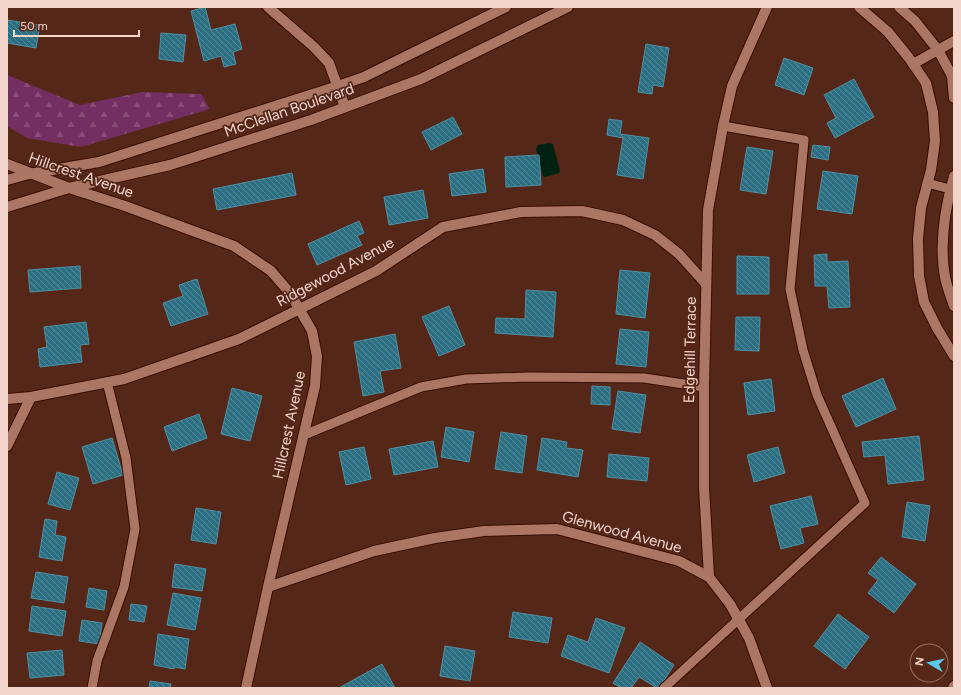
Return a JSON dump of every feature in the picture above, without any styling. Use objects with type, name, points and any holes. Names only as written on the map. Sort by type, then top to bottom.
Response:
[{"type":"street","points":[[268,7],[314,47],[329,63],[345,107]]},
{"type":"street","name":"McClellan Boulevard","points":[[7,180],[29,174],[99,162],[364,77],[506,7]]},
{"type":"street","name":"McClellan Boulevard","points":[[7,207],[69,188],[170,165],[311,120],[421,79],[568,7]]},
{"type":"street","name":"Edgehill Terrace","points":[[709,577],[704,487],[704,387],[708,210],[723,126],[732,86],[767,7]]},
{"type":"street","points":[[859,7],[888,32],[913,64],[926,84],[933,112],[935,141],[927,183],[920,208],[918,239],[919,276],[924,302],[953,353]]},
{"type":"street","points":[[899,7],[915,21],[938,50],[952,76],[954,98]]},
{"type":"street","points":[[913,64],[954,41]]},
{"type":"street","name":"Hillcrest Avenue","points":[[7,164],[29,174],[125,206],[234,246],[271,271],[290,293],[312,331],[316,356],[315,386],[246,688]]},
{"type":"street","points":[[954,176],[948,198],[943,242],[945,277],[954,306]]},
{"type":"street","name":"Ridgewood Avenue","points":[[7,399],[31,397],[124,379],[239,339],[376,271],[443,227],[521,212],[582,212],[623,220],[655,235],[680,254],[706,284]]},
{"type":"street","points":[[7,446],[31,397]]},
{"type":"street","name":"Glenwood Avenue","points":[[268,587],[374,551],[435,538],[484,531],[557,528],[679,561],[709,577]]},
{"type":"street","points":[[709,577],[730,604],[749,638],[767,688]]},
{"type":"lane","points":[[664,688],[865,503],[817,395],[803,350],[790,289],[804,140],[723,126]]},
{"type":"lane","points":[[927,183],[950,189]]},
{"type":"lane","points":[[304,435],[421,387],[466,379],[529,377],[644,378],[704,387]]},
{"type":"lane","points":[[92,688],[98,661],[124,587],[135,529],[126,458],[107,382]]},
{"type":"green space","points":[[7,75],[80,105],[142,92],[201,94],[210,109],[81,147],[27,138],[7,126]]},
{"type":"shaded area","points":[[549,143],[553,144],[560,171],[559,173],[545,177],[543,176],[536,149],[538,145]]},
{"type":"building","points":[[205,7],[211,30],[235,24],[242,49],[233,52],[236,64],[224,67],[221,56],[204,61],[191,11]]},
{"type":"building","points":[[7,20],[40,25],[36,48],[7,43]]},
{"type":"building","points":[[161,33],[186,35],[183,62],[159,59]]},
{"type":"building","points":[[646,44],[669,48],[663,87],[653,85],[652,94],[638,92]]},
{"type":"building","points":[[784,58],[813,68],[804,95],[775,85]]},
{"type":"building","points":[[854,79],[874,117],[835,138],[827,123],[836,118],[824,95]]},
{"type":"building","points":[[453,117],[462,134],[431,150],[422,132]]},
{"type":"building","points":[[609,119],[622,121],[620,134],[649,138],[643,179],[617,175],[623,138],[607,135]]},
{"type":"building","points":[[813,145],[830,147],[828,160],[811,157]]},
{"type":"building","points":[[747,147],[773,151],[766,194],[740,190]]},
{"type":"building","points":[[539,155],[541,185],[506,187],[505,157]]},
{"type":"building","points":[[483,169],[486,192],[452,196],[449,174]]},
{"type":"building","points":[[823,171],[858,176],[852,214],[817,209]]},
{"type":"building","points":[[292,173],[296,195],[217,210],[213,189]]},
{"type":"building","points":[[423,190],[428,218],[389,225],[384,197]]},
{"type":"building","points":[[359,221],[364,233],[357,236],[362,245],[317,265],[308,244]]},
{"type":"building","points":[[827,254],[827,262],[848,261],[850,307],[829,308],[827,286],[815,286],[814,255]]},
{"type":"building","points":[[737,256],[769,257],[769,294],[737,294]]},
{"type":"building","points":[[80,266],[81,288],[30,292],[28,270]]},
{"type":"building","points":[[620,270],[650,273],[645,318],[616,314]]},
{"type":"building","points":[[197,279],[208,314],[171,326],[163,303],[183,296],[179,285]]},
{"type":"building","points":[[526,290],[556,292],[553,337],[495,333],[496,318],[525,319]]},
{"type":"building","points":[[449,306],[465,345],[439,356],[422,317]]},
{"type":"building","points":[[736,317],[760,317],[759,351],[735,350]]},
{"type":"building","points":[[86,322],[89,344],[80,345],[82,362],[40,367],[38,349],[47,347],[44,327]]},
{"type":"building","points":[[620,329],[649,332],[646,367],[616,364]]},
{"type":"building","points":[[395,334],[401,368],[380,371],[384,392],[363,396],[354,342]]},
{"type":"building","points":[[883,378],[896,409],[856,427],[842,396]]},
{"type":"building","points":[[771,379],[775,411],[748,415],[744,383]]},
{"type":"building","points":[[592,386],[610,387],[610,405],[591,404]]},
{"type":"building","points":[[232,388],[262,396],[250,441],[221,434]]},
{"type":"building","points":[[618,391],[646,395],[640,433],[612,429]]},
{"type":"building","points":[[199,414],[207,438],[172,451],[164,427]]},
{"type":"building","points":[[446,427],[474,432],[469,462],[441,457]]},
{"type":"building","points":[[501,432],[527,436],[522,473],[495,469]]},
{"type":"building","points":[[919,436],[924,480],[888,484],[885,455],[864,457],[862,442]]},
{"type":"building","points":[[112,438],[123,475],[93,484],[82,447]]},
{"type":"building","points":[[542,438],[567,442],[566,448],[583,450],[578,477],[537,470]]},
{"type":"building","points":[[433,441],[438,467],[394,475],[389,449]]},
{"type":"building","points":[[364,447],[371,479],[346,485],[339,452]]},
{"type":"building","points":[[778,447],[785,473],[754,482],[747,455]]},
{"type":"building","points":[[609,454],[649,458],[647,481],[607,477]]},
{"type":"building","points":[[57,472],[79,478],[70,510],[48,504]]},
{"type":"building","points":[[811,496],[818,524],[800,528],[804,543],[781,549],[770,506]]},
{"type":"building","points":[[907,502],[930,506],[925,541],[902,537]]},
{"type":"building","points":[[196,508],[221,512],[216,544],[191,540]]},
{"type":"building","points":[[45,519],[57,521],[55,535],[66,537],[62,561],[39,557]]},
{"type":"building","points":[[881,557],[916,584],[894,613],[868,593],[878,580],[868,573]]},
{"type":"building","points":[[175,564],[206,569],[202,591],[172,587]]},
{"type":"building","points":[[36,572],[68,577],[64,603],[31,598]]},
{"type":"building","points":[[89,588],[107,591],[104,610],[86,607]]},
{"type":"building","points":[[173,593],[201,598],[195,630],[167,625]]},
{"type":"building","points":[[131,604],[147,606],[144,622],[129,620]]},
{"type":"building","points":[[32,606],[66,611],[62,636],[29,631]]},
{"type":"building","points":[[513,612],[552,618],[548,643],[509,637]]},
{"type":"building","points":[[838,614],[869,637],[845,669],[814,646]]},
{"type":"building","points":[[596,618],[625,628],[609,673],[561,656],[568,635],[588,642]]},
{"type":"building","points":[[82,620],[102,623],[99,644],[79,641]]},
{"type":"building","points":[[158,634],[189,639],[185,669],[174,667],[174,669],[154,665]]},
{"type":"building","points":[[640,642],[674,665],[659,688],[639,677],[631,688],[621,688],[613,683]]},
{"type":"building","points":[[445,646],[475,651],[470,681],[440,676]]},
{"type":"building","points":[[62,650],[64,675],[30,678],[27,653]]},
{"type":"building","points":[[382,664],[395,688],[339,688]]},
{"type":"building","points":[[150,681],[171,684],[170,688],[149,688]]}]
